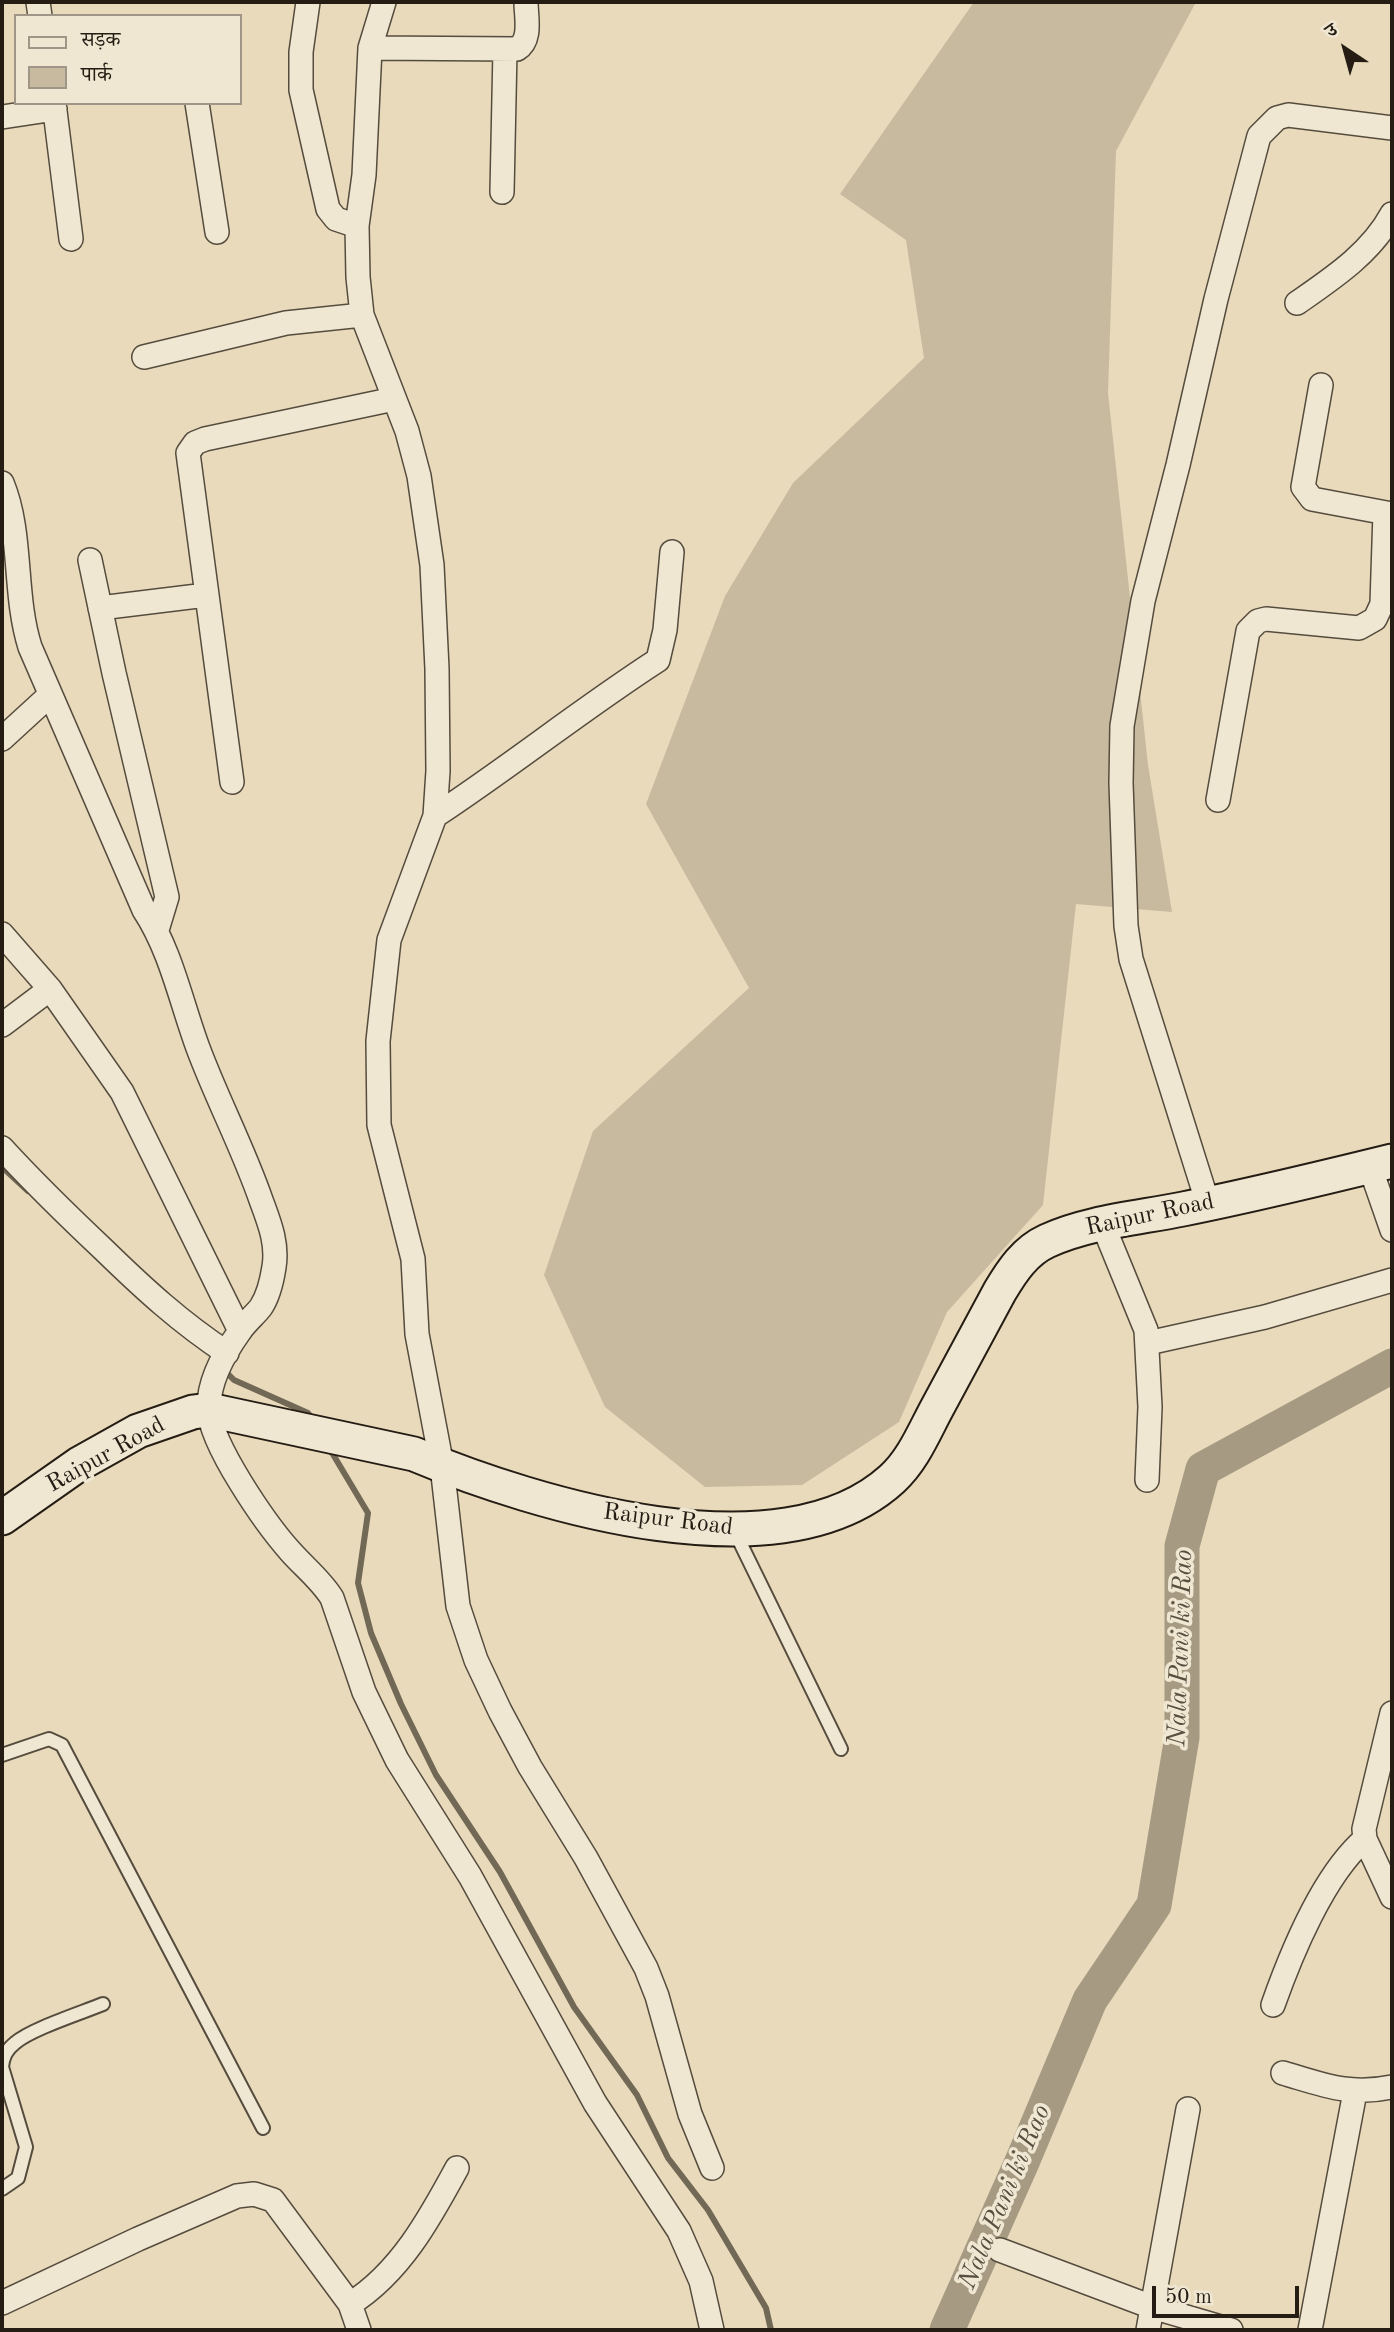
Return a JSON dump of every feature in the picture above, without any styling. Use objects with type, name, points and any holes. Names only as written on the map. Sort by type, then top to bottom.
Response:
[{"type":"main road","name":"Raipur Road","points":[[3,1516],[79,1464],[138,1431],[173,1417],[209,1410],[428,1460],[568,1507],[672,1525],[734,1529],[789,1526],[838,1512],[866,1500],[894,1478],[916,1450],[994,1302],[1015,1268],[1045,1242],[1075,1231],[1381,1164]]},
{"type":"street","points":[[309,2],[299,73],[305,115],[328,209],[336,219],[357,226]]},
{"type":"street","points":[[384,2],[370,48],[365,164],[357,226],[358,277],[362,315],[407,431],[419,476],[432,565],[438,771],[435,816],[389,940],[378,1041],[379,1125],[413,1259],[428,1460],[458,1606],[476,1660],[530,1767],[586,1858],[646,1968],[657,1996],[690,2114],[712,2168]]},
{"type":"street","points":[[370,48],[517,49],[524,44],[526,2]]},
{"type":"street","points":[[502,192],[505,50]]},
{"type":"street","points":[[197,105],[217,232]]},
{"type":"street","points":[[2,117],[54,106],[71,240]]},
{"type":"street","points":[[1208,1204],[1130,959],[1126,926],[1121,783],[1122,726],[1143,601],[1178,466],[1216,299],[1259,136],[1277,118],[1288,115],[1392,128]]},
{"type":"street","points":[[1297,303],[1356,260],[1392,214]]},
{"type":"street","points":[[144,358],[286,323],[362,315]]},
{"type":"street","points":[[1218,800],[1244,646],[1252,625],[1266,619],[1359,628],[1384,623],[1382,604],[1389,514],[1312,499],[1303,487],[1321,385]]},
{"type":"street","points":[[232,782],[187,461],[190,448],[205,439],[394,399]]},
{"type":"street","points":[[2,483],[15,540],[25,630],[50,695],[144,910],[157,930],[198,1049],[251,1169],[274,1239],[274,1268],[267,1295],[261,1307],[240,1331],[222,1363],[209,1410],[222,1446],[264,1519],[332,1598],[364,1692],[397,1760],[470,1876],[595,2103],[679,2231],[701,2281],[712,2330]]},
{"type":"street","points":[[435,816],[488,781],[604,695],[658,660],[672,552]]},
{"type":"street","points":[[90,560],[167,898],[157,930]]},
{"type":"street","points":[[100,608],[206,595]]},
{"type":"street","points":[[2,739],[50,695]]},
{"type":"street","points":[[2,934],[50,989],[122,1092],[240,1331]]},
{"type":"street","points":[[2,1026],[50,989]]},
{"type":"street","points":[[2,1148],[41,1191],[156,1300],[191,1329],[222,1363]]},
{"type":"street","points":[[1381,1164],[1392,1230]]},
{"type":"street","points":[[1103,1225],[1143,1322],[1148,1343],[1150,1407],[1147,1480]]},
{"type":"street","points":[[1148,1343],[1265,1317],[1392,1280]]},
{"type":"street","points":[[1392,1713],[1365,1819],[1365,1839],[1392,1897]]},
{"type":"street","points":[[1273,2005],[1286,1968],[1331,1879],[1345,1859],[1365,1839]]},
{"type":"street","points":[[1283,2073],[1355,2092],[1392,2087]]},
{"type":"street","points":[[1310,2330],[1355,2092]]},
{"type":"street","points":[[1148,2330],[1188,2109]]},
{"type":"street","points":[[350,2304],[378,2285],[405,2252],[434,2211],[457,2168]]},
{"type":"street","points":[[2,2303],[138,2239],[246,2194],[272,2200],[350,2304],[359,2330]]},
{"type":"street","points":[[1000,2250],[1152,2307],[1231,2330]]},
{"type":"lane","points":[[734,1529],[841,1749]]},
{"type":"lane","points":[[2,1755],[49,1739],[62,1745],[263,2128]]},
{"type":"lane","points":[[2,2189],[18,2178],[26,2147],[2,2067],[3,2057],[21,2038],[103,2004]]},
{"type":"green space","points":[[974,2],[1196,2],[1116,151],[1108,393],[1148,765],[1172,912],[1076,904],[1043,1205],[947,1312],[899,1422],[802,1485],[705,1487],[605,1407],[544,1275],[593,1131],[749,988],[646,804],[725,596],[793,483],[924,358],[906,240],[840,194]]},
{"type":"waterway","points":[[2,1167],[28,1191]]},
{"type":"waterway","name":"Nala Pani ki Rao","points":[[947,2330],[1090,2000],[1154,1905],[1182,1737],[1182,1546],[1203,1469],[1392,1366]]},
{"type":"waterway","points":[[223,1369],[234,1380],[308,1413],[312,1419]]},
{"type":"waterway","points":[[328,1446],[368,1513],[358,1583],[371,1633],[401,1704],[436,1775],[500,1872],[574,2007],[637,2095],[668,2158],[708,2210],[766,2308],[771,2330]]}]
